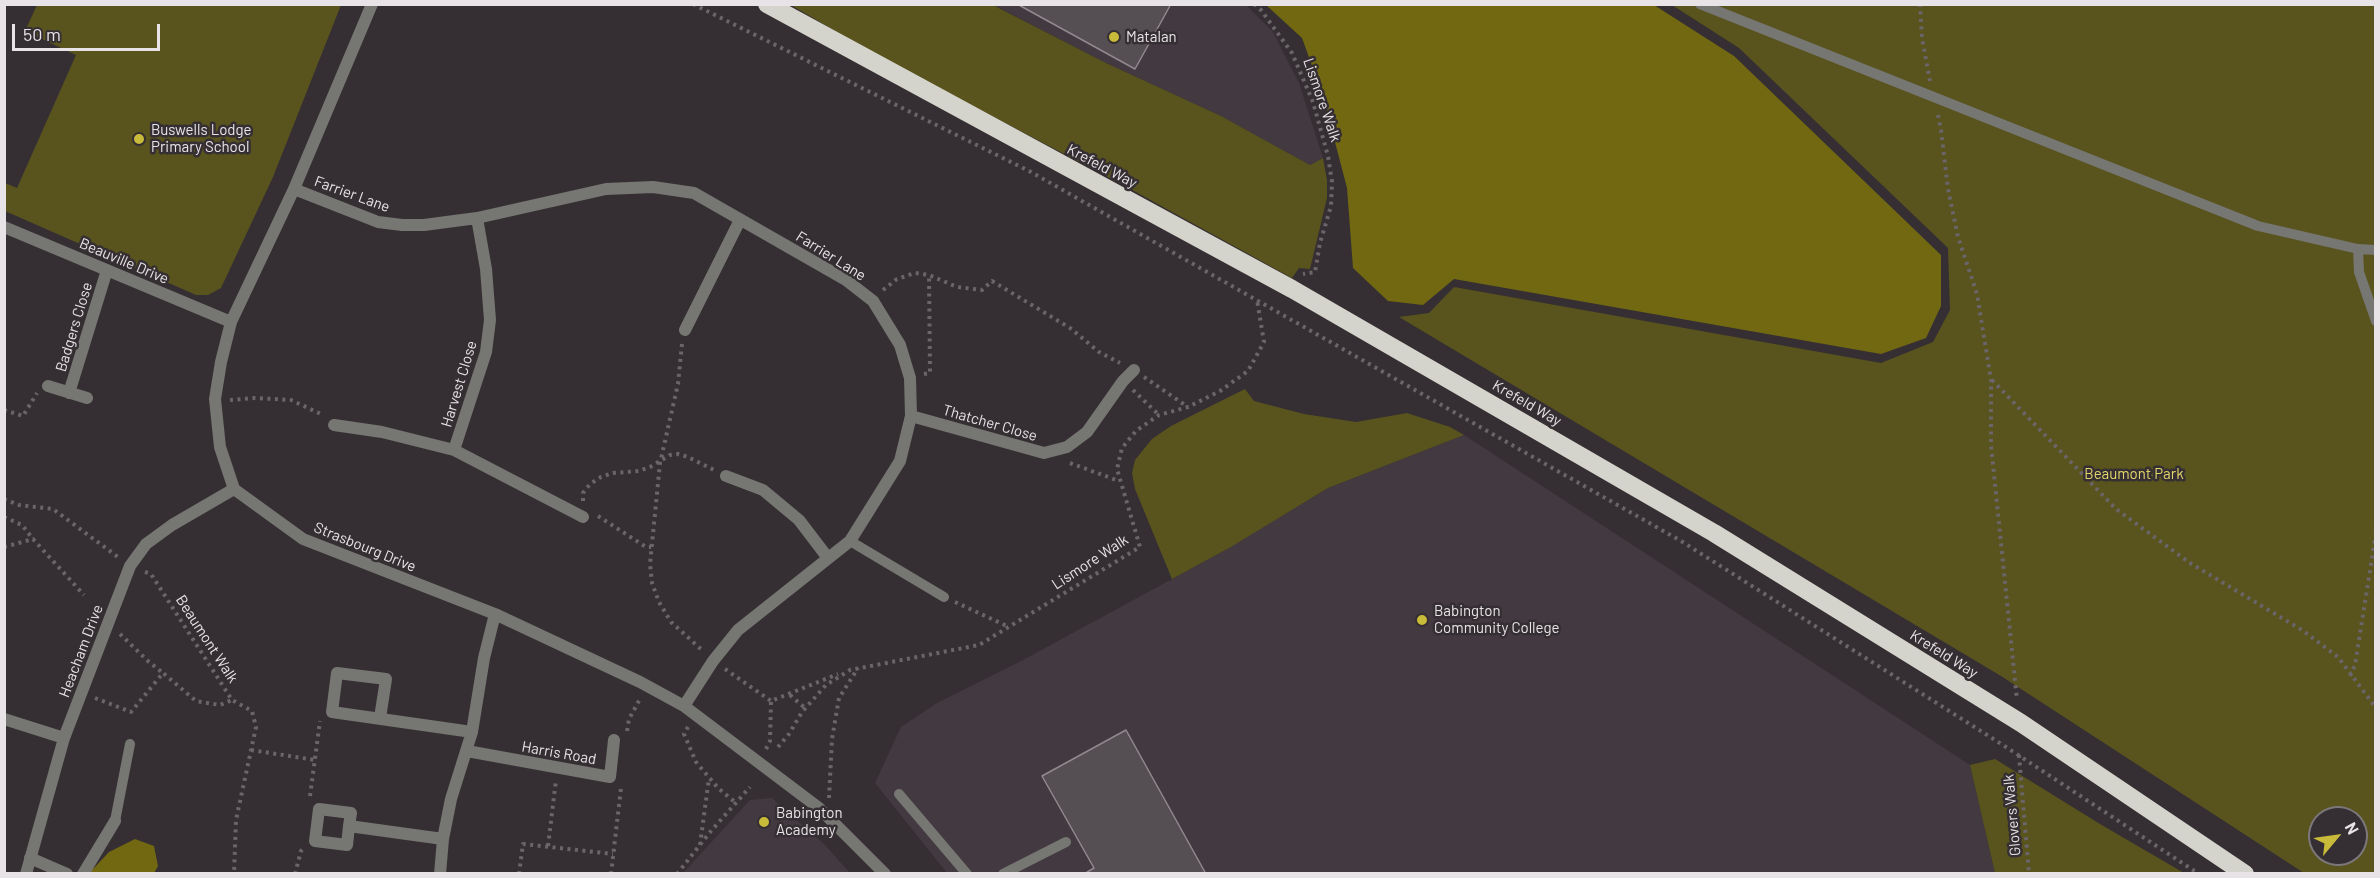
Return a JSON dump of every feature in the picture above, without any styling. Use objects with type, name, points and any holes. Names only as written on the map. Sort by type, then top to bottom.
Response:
[{"type":"highway","name":"Krefeld Way","points":[[767,4],[1292,289],[1714,533],[2021,723],[2245,873]]},
{"type":"street","points":[[234,489],[220,447],[216,399],[221,362],[231,322],[294,189],[372,7]]},
{"type":"street","name":"Farrier Lane","points":[[294,189],[378,222],[424,225],[477,218],[606,189],[653,187],[694,193],[846,280],[873,301],[900,345],[910,378],[911,416],[900,461],[850,541],[738,630],[713,661],[684,706]]},
{"type":"street","name":"Harvest Close","points":[[454,450],[486,352],[490,320],[486,269],[477,218]]},
{"type":"street","points":[[685,330],[740,220]]},
{"type":"street","name":"Beauville Drive","points":[[4,227],[231,322]]},
{"type":"street","name":"Badgers Close","points":[[69,393],[107,270]]},
{"type":"street","name":"Thatcher Close","points":[[911,416],[1044,453],[1067,447],[1087,432],[1134,370]]},
{"type":"street","points":[[48,387],[87,398]]},
{"type":"street","name":"Harvest Close","points":[[334,425],[382,432],[454,450],[589,516]]},
{"type":"street","points":[[726,476],[763,490],[799,520],[828,558]]},
{"type":"street","name":"Heacham Drive","points":[[26,873],[64,738],[130,566],[146,544],[172,525],[234,489]]},
{"type":"street","name":"Strasbourg Drive","points":[[234,489],[303,539],[495,614],[640,682],[684,706],[828,816],[885,873]]},
{"type":"street","points":[[440,873],[443,839],[451,799],[472,732],[484,658],[495,614]]},
{"type":"street","points":[[380,718],[386,679],[336,673],[332,712],[472,732]]},
{"type":"street","points":[[4,719],[64,738]]},
{"type":"street","name":"Harris Road","points":[[467,751],[610,777],[614,740]]},
{"type":"street","points":[[319,809],[351,813],[347,845],[315,841],[319,809]]},
{"type":"street","points":[[83,873],[115,821]]},
{"type":"street","points":[[349,826],[443,839]]},
{"type":"street","points":[[30,858],[67,873]]},
{"type":"lane","points":[[1700,4],[2258,226],[2358,249],[2376,250]]},
{"type":"lane","points":[[2358,249],[2359,272],[2376,321]]},
{"type":"lane","points":[[850,541],[944,597]]},
{"type":"lane","points":[[115,821],[130,744]]},
{"type":"lane","points":[[899,794],[967,873]]},
{"type":"lane","points":[[1003,873],[1066,842]]},
{"type":"path","points":[[693,4],[1031,172],[1681,541],[2019,755],[2199,873]]},
{"type":"path","name":"Lismore Walk","points":[[1254,4],[1261,10],[1292,53],[1313,102],[1328,156],[1332,182],[1331,206],[1320,243],[1315,272],[1300,275]]},
{"type":"path","points":[[1920,4],[1922,38],[1941,130],[1948,189],[1958,237],[1977,294],[1991,380],[1992,445],[2007,614],[2017,699],[2024,704]]},
{"type":"path","points":[[873,301],[897,279],[915,273],[929,275],[957,287],[982,290],[992,281],[1070,328],[1099,352],[1134,370],[1188,407]]},
{"type":"path","points":[[910,378],[930,373],[929,275]]},
{"type":"path","name":"Lismore Walk","points":[[778,747],[826,685],[850,670],[979,645],[1140,547],[1119,481],[1117,469],[1122,448],[1136,431],[1159,415],[1188,407],[1220,391],[1248,371],[1264,342],[1257,300]]},
{"type":"path","points":[[685,330],[678,384],[661,459],[651,547],[652,583],[659,602],[671,622],[713,661],[771,701]]},
{"type":"path","points":[[1991,380],[2116,509],[2190,563],[2302,630],[2338,657],[2376,708]]},
{"type":"path","points":[[1124,381],[1159,415]]},
{"type":"path","points":[[4,410],[23,416],[38,392],[48,387]]},
{"type":"path","points":[[216,399],[291,400],[330,418],[334,425]]},
{"type":"path","points":[[1044,453],[1119,481]]},
{"type":"path","points":[[584,504],[583,493],[590,484],[601,477],[613,473],[639,471],[661,459],[678,454],[726,476]]},
{"type":"path","name":"Beaumont Walk","points":[[4,499],[19,506],[53,509],[130,566],[151,574],[232,700],[252,711],[256,727],[236,820],[234,873]]},
{"type":"path","points":[[589,516],[646,547],[651,547]]},
{"type":"path","points":[[4,517],[22,525],[84,595]]},
{"type":"path","points":[[2350,676],[2355,665],[2376,533]]},
{"type":"path","points":[[4,547],[33,538]]},
{"type":"path","points":[[944,597],[1010,627]]},
{"type":"path","points":[[120,634],[195,701],[220,705],[232,700]]},
{"type":"path","points":[[828,816],[832,739],[839,698],[859,668]]},
{"type":"path","points":[[771,701],[850,670]]},
{"type":"path","points":[[81,692],[131,712],[164,672]]},
{"type":"path","points":[[789,694],[806,708]]},
{"type":"path","points":[[759,763],[770,741],[771,701]]},
{"type":"path","points":[[629,719],[637,702]]},
{"type":"path","points":[[319,809],[309,802],[321,717],[332,712]]},
{"type":"path","points":[[695,713],[684,734],[696,762],[736,803]]},
{"type":"path","points":[[251,750],[315,760]]},
{"type":"path","name":"Glovers Walk","points":[[2019,755],[2029,873]]},
{"type":"path","points":[[548,846],[557,768]]},
{"type":"path","points":[[610,777],[622,784],[611,873]]},
{"type":"path","points":[[700,845],[709,777]]},
{"type":"path","points":[[677,873],[750,787]]},
{"type":"path","points":[[295,873],[301,851],[315,841]]},
{"type":"path","points":[[519,873],[523,844],[613,854]]},
{"type":"shaded area","points":[[994,5],[1246,5],[1273,32],[1299,83],[1323,158],[1310,165],[1221,116],[1106,63]]},
{"type":"shaded area","points":[[1266,5],[1654,5],[1734,56],[1941,255],[1941,306],[1926,338],[1881,354],[1454,279],[1423,305],[1388,301],[1353,268],[1347,188],[1323,96],[1302,38]]},
{"type":"shaded area","name":"Babington Community College","points":[[1464,435],[1970,765],[1995,873],[947,873],[875,783],[901,727],[937,703],[1023,660],[1231,547],[1328,488]]},
{"type":"shaded area","name":"Babington Academy","points":[[772,798],[824,844],[850,873],[683,873],[750,800]]},
{"type":"shaded area","points":[[135,839],[154,846],[158,866],[154,873],[82,874],[94,868],[109,852]]},
{"type":"green space","name":"Buswells Lodge Primary School","points":[[37,5],[341,5],[273,177],[221,288],[208,295],[196,295],[5,211],[5,183],[17,188],[76,55],[25,31]]},
{"type":"green space","points":[[791,5],[993,5],[1106,63],[1221,116],[1310,165],[1323,158],[1327,198],[1310,269],[1299,268],[1292,278],[1125,186],[876,55]]},
{"type":"green space","name":"Beaumont Park","points":[[1672,5],[2375,5],[2375,873],[2304,873],[2001,676],[1399,317],[1429,313],[1454,287],[1881,363],[1933,342],[1950,310],[1948,248],[1739,48]]},
{"type":"green space","points":[[1245,389],[1254,401],[1304,414],[1356,422],[1407,413],[1450,427],[1464,435],[1328,488],[1231,547],[1172,579],[1135,489],[1132,473],[1135,460],[1152,439],[1171,426]]},
{"type":"green space","points":[[1995,759],[2184,873],[1995,873],[1970,765]]},
{"type":"building","name":"Matalan","points":[[1017,4],[1171,4],[1135,69]]},
{"type":"building","points":[[1126,730],[1206,874],[1084,874],[1094,868],[1042,776]]},
{"type":"place","name":"Matalan","points":[[1114,37]]},
{"type":"place","name":"Buswells Lodge Primary School","points":[[139,139]]},
{"type":"place","name":"Babington Community College","points":[[1422,620]]},
{"type":"place","name":"Babington Academy","points":[[764,822]]}]
